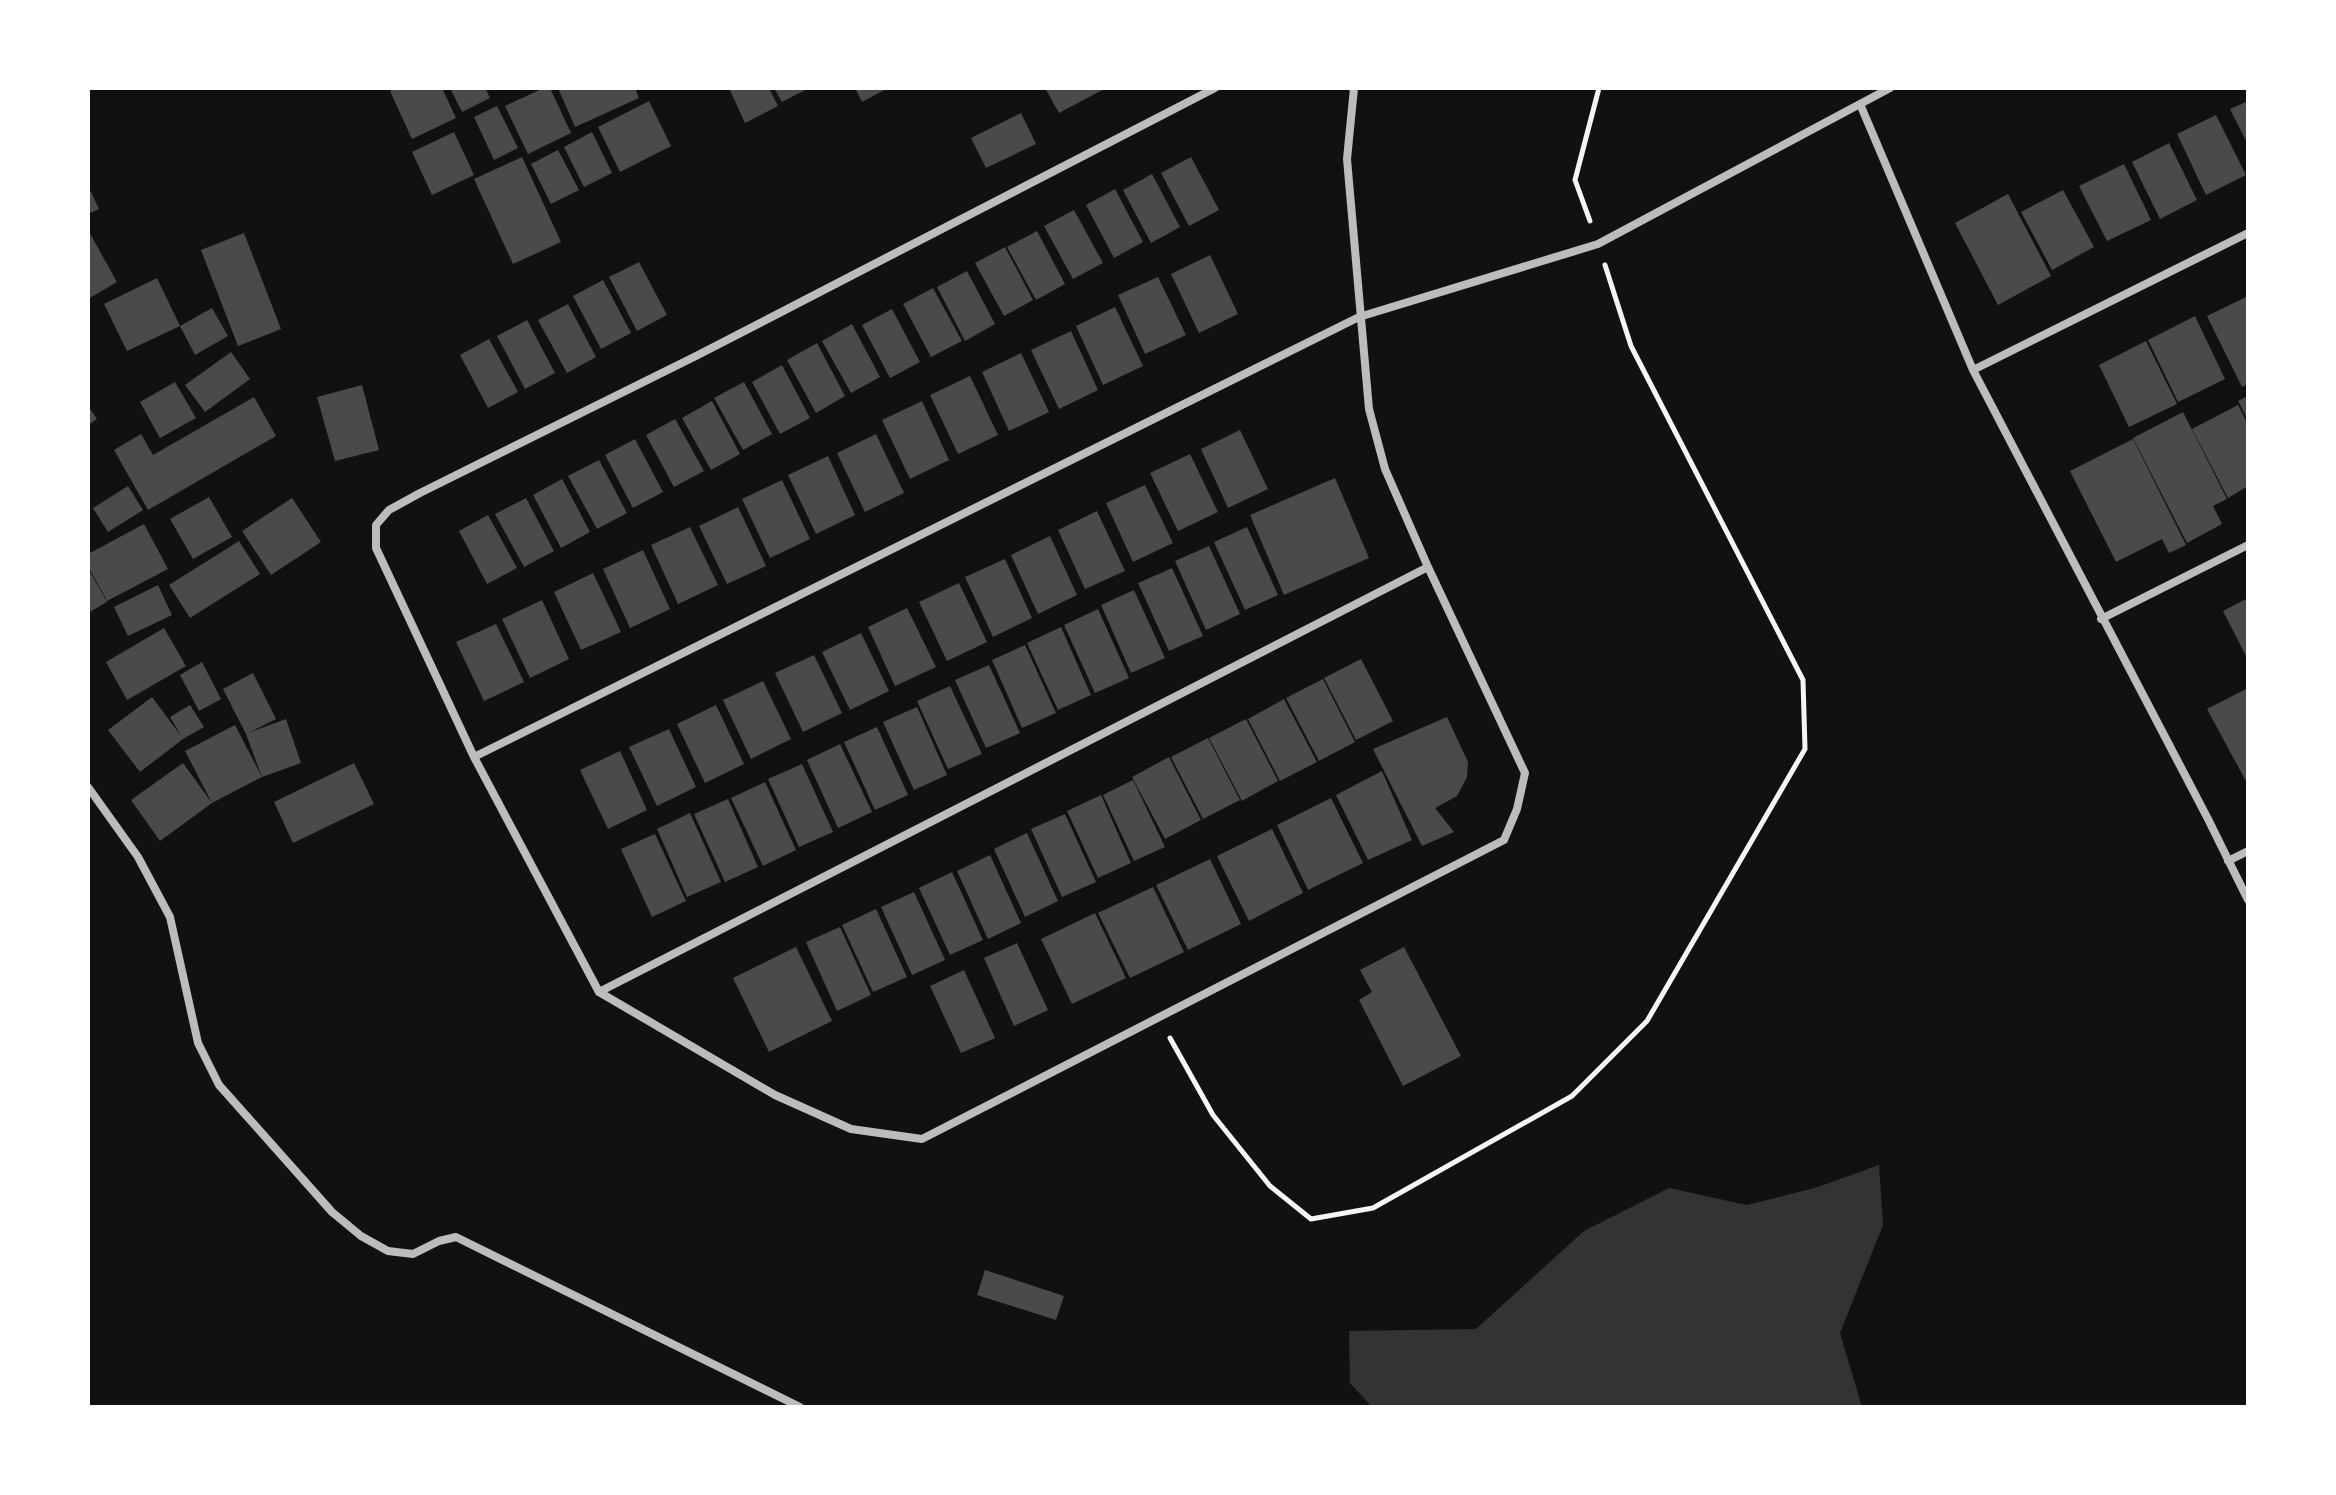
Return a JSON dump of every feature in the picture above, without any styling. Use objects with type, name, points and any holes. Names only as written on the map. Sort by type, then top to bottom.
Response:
[{"type":"street","points":[[1215,88],[696,356],[389,510],[376,525],[376,548],[474,757],[599,992],[788,1101],[851,1129],[922,1139],[1504,840],[1517,809],[1525,773],[1428,567],[1381,454],[1369,409],[1347,159],[1354,88]]},
{"type":"street","points":[[474,757],[1359,317],[1598,244],[1890,88]]},
{"type":"street","points":[[1860,104],[1973,370],[2248,900]]},
{"type":"street","points":[[1973,370],[2248,233]]},
{"type":"street","points":[[2101,619],[2248,545]]},
{"type":"street","points":[[599,992],[1428,567]]},
{"type":"street","points":[[88,787],[138,857],[170,917],[198,1043],[219,1085],[332,1212],[361,1236],[388,1251],[413,1254],[439,1241],[456,1237],[800,1407]]},
{"type":"street","points":[[2228,861],[2248,851]]},
{"type":"path","points":[[1158,1017],[1213,1115],[1270,1186],[1311,1219],[1373,1208],[1572,1096],[1647,1021],[1805,749],[1803,680],[1631,346],[1575,180],[1599,88]]},
{"type":"shaded area","points":[[1879,1165],[1883,1225],[1840,1333],[1862,1407],[1372,1407],[1350,1383],[1349,1331],[1476,1329],[1584,1231],[1669,1188],[1747,1205],[1818,1187]]},
{"type":"building","points":[[396,88],[442,88],[456,118],[412,139],[390,91]]},
{"type":"building","points":[[450,88],[485,88],[490,98],[462,112]]},
{"type":"building","points":[[550,88],[571,133],[528,154],[505,106]]},
{"type":"building","points":[[558,88],[635,88],[639,98],[575,127]]},
{"type":"building","points":[[729,88],[769,88],[778,106],[745,123]]},
{"type":"building","points":[[774,88],[804,88],[805,90],[782,102]]},
{"type":"building","points":[[855,88],[888,88],[862,102]]},
{"type":"building","points":[[1045,88],[1106,88],[1059,113]]},
{"type":"building","points":[[649,101],[671,146],[620,172],[598,127]]},
{"type":"building","points":[[2248,101],[2248,145],[2230,109]]},
{"type":"building","points":[[497,106],[518,148],[494,160],[474,117]]},
{"type":"building","points":[[1021,113],[1036,144],[986,168],[971,138]]},
{"type":"building","points":[[2216,115],[2246,175],[2206,195],[2177,134]]},
{"type":"building","points":[[454,132],[474,175],[432,195],[412,152]]},
{"type":"building","points":[[592,132],[612,173],[584,187],[564,147]]},
{"type":"building","points":[[2169,143],[2197,200],[2160,219],[2132,162]]},
{"type":"building","points":[[558,150],[579,190],[551,204],[531,164]]},
{"type":"building","points":[[522,157],[561,242],[513,264],[474,179]]},
{"type":"building","points":[[1191,157],[1219,210],[1189,226],[1161,173]]},
{"type":"building","points":[[2124,164],[2151,220],[2107,241],[2079,186]]},
{"type":"building","points":[[1152,174],[1180,227],[1151,243],[1123,190]]},
{"type":"building","points":[[88,186],[99,209],[88,214]]},
{"type":"building","points":[[1115,189],[1143,242],[1114,258],[1086,205]]},
{"type":"building","points":[[2063,190],[2094,247],[2052,270],[2021,212]]},
{"type":"building","points":[[2008,194],[2051,276],[1998,305],[1955,223]]},
{"type":"building","points":[[1074,210],[1103,263],[1073,279],[1044,226]]},
{"type":"building","points":[[88,230],[117,282],[88,299]]},
{"type":"building","points":[[1037,231],[1065,284],[1036,300],[1007,247]]},
{"type":"building","points":[[244,233],[281,329],[238,346],[201,250]]},
{"type":"building","points":[[1005,247],[1033,300],[1004,316],[975,263]]},
{"type":"building","points":[[1210,255],[1238,314],[1199,333],[1171,274]]},
{"type":"building","points":[[639,262],[667,315],[637,331],[609,277]]},
{"type":"building","points":[[967,271],[995,324],[965,341],[937,287]]},
{"type":"building","points":[[1158,277],[1186,335],[1145,354],[1118,295]]},
{"type":"building","points":[[157,278],[180,326],[127,351],[104,304]]},
{"type":"building","points":[[603,280],[631,333],[601,349],[573,296]]},
{"type":"building","points":[[933,288],[962,341],[931,357],[903,304]]},
{"type":"building","points":[[2248,296],[2248,384],[2242,387],[2207,316]]},
{"type":"building","points":[[568,304],[596,357],[567,373],[538,320]]},
{"type":"building","points":[[1115,307],[1143,366],[1103,385],[1076,326]]},
{"type":"building","points":[[212,308],[228,336],[195,355],[180,326]]},
{"type":"building","points":[[892,309],[920,362],[890,378],[862,325]]},
{"type":"building","points":[[2195,316],[2225,379],[2178,402],[2148,340]]},
{"type":"building","points":[[527,320],[555,373],[525,389],[497,336]]},
{"type":"building","points":[[852,324],[880,377],[851,393],[822,341]]},
{"type":"building","points":[[1071,331],[1098,390],[1059,409],[1031,350]]},
{"type":"building","points":[[489,339],[518,392],[488,408],[460,355]]},
{"type":"building","points":[[2146,341],[2177,404],[2129,427],[2099,365]]},
{"type":"building","points":[[817,343],[845,396],[816,413],[787,360]]},
{"type":"building","points":[[231,352],[250,379],[205,412],[185,385]]},
{"type":"building","points":[[1021,353],[1049,412],[1009,431],[982,372]]},
{"type":"building","points":[[782,365],[810,418],[780,434],[752,382]]},
{"type":"building","points":[[970,376],[998,435],[958,454],[930,395]]},
{"type":"building","points":[[175,382],[196,418],[160,438],[140,402]]},
{"type":"building","points":[[744,382],[772,434],[743,450],[714,398]]},
{"type":"building","points":[[362,385],[379,450],[335,461],[317,397]]},
{"type":"building","points":[[2248,396],[2248,420],[2238,401]]},
{"type":"building","points":[[254,397],[276,436],[148,510],[114,450],[141,434],[153,455]]},
{"type":"building","points":[[712,401],[740,454],[711,470],[682,418]]},
{"type":"building","points":[[922,401],[949,460],[910,479],[882,420]]},
{"type":"building","points":[[2238,405],[2248,424],[2248,486],[2228,498],[2192,429]]},
{"type":"building","points":[[88,406],[97,419],[88,425]]},
{"type":"building","points":[[2183,412],[2227,499],[2213,506],[2222,524],[2187,543],[2133,438]]},
{"type":"building","points":[[675,419],[704,471],[674,487],[646,435]]},
{"type":"building","points":[[1240,430],[1268,489],[1228,508],[1201,449]]},
{"type":"building","points":[[876,434],[904,493],[865,512],[837,453]]},
{"type":"building","points":[[635,439],[663,492],[633,508],[605,455]]},
{"type":"building","points":[[2133,439],[2186,545],[2169,553],[2162,539],[2116,562],[2070,471]]},
{"type":"building","points":[[1190,454],[1218,512],[1178,531],[1150,473]]},
{"type":"building","points":[[828,456],[855,515],[816,534],[788,475]]},
{"type":"building","points":[[599,460],[627,513],[597,529],[568,476]]},
{"type":"building","points":[[1335,478],[1369,558],[1284,595],[1250,515]]},
{"type":"building","points":[[562,479],[590,532],[561,548],[533,495]]},
{"type":"building","points":[[782,480],[810,539],[770,558],[742,499]]},
{"type":"building","points":[[1145,485],[1173,543],[1133,562],[1106,503]]},
{"type":"building","points":[[128,486],[143,510],[108,532],[93,508]]},
{"type":"building","points":[[209,497],[232,537],[193,559],[170,519]]},
{"type":"building","points":[[292,498],[321,542],[271,575],[242,531]]},
{"type":"building","points":[[526,498],[554,551],[524,567],[495,514]]},
{"type":"building","points":[[738,507],[766,566],[727,584],[699,526]]},
{"type":"building","points":[[1097,511],[1125,571],[1085,589],[1058,530]]},
{"type":"building","points":[[488,515],[517,568],[487,584],[459,531]]},
{"type":"building","points":[[144,524],[168,569],[107,601],[88,566],[88,554]]},
{"type":"building","points":[[690,527],[718,585],[678,604],[651,545]]},
{"type":"building","points":[[1247,527],[1278,595],[1245,610],[1214,542]]},
{"type":"building","points":[[1050,536],[1077,595],[1038,614],[1011,555]]},
{"type":"building","points":[[239,541],[260,574],[190,618],[169,585]]},
{"type":"building","points":[[1209,546],[1240,614],[1206,630],[1175,561]]},
{"type":"building","points":[[643,550],[670,609],[630,628],[603,569]]},
{"type":"building","points":[[1005,559],[1032,618],[993,637],[965,577]]},
{"type":"building","points":[[88,568],[107,602],[88,613]]},
{"type":"building","points":[[1172,568],[1203,636],[1169,651],[1138,583]]},
{"type":"building","points":[[593,573],[621,632],[581,650],[554,592]]},
{"type":"building","points":[[959,583],[987,642],[947,661],[919,602]]},
{"type":"building","points":[[158,585],[172,615],[128,636],[114,607]]},
{"type":"building","points":[[1134,590],[1165,658],[1131,673],[1101,605]]},
{"type":"building","points":[[2248,598],[2248,660],[2223,611]]},
{"type":"building","points":[[542,600],[569,659],[530,678],[502,619]]},
{"type":"building","points":[[907,608],[936,667],[895,686],[868,627]]},
{"type":"building","points":[[1098,609],[1129,678],[1095,693],[1064,625]]},
{"type":"building","points":[[496,624],[524,682],[484,701],[456,642]]},
{"type":"building","points":[[1061,627],[1091,695],[1058,710],[1027,643]]},
{"type":"building","points":[[164,628],[186,666],[127,700],[106,662]]},
{"type":"building","points":[[861,633],[889,691],[850,710],[822,652]]},
{"type":"building","points":[[1025,645],[1056,713],[1022,728],[992,660]]},
{"type":"building","points":[[814,655],[842,713],[803,732],[775,673]]},
{"type":"building","points":[[1361,659],[1393,721],[1356,740],[1324,678]]},
{"type":"building","points":[[202,662],[221,699],[199,711],[180,675]]},
{"type":"building","points":[[989,665],[1020,733],[986,748],[955,680]]},
{"type":"building","points":[[253,673],[276,719],[248,733],[286,719],[301,763],[262,777],[246,734],[223,689]]},
{"type":"building","points":[[1323,679],[1355,742],[1319,761],[1286,698]]},
{"type":"building","points":[[763,681],[791,739],[751,759],[723,700]]},
{"type":"building","points":[[950,686],[982,754],[948,769],[917,701]]},
{"type":"building","points":[[2248,688],[2248,785],[2207,709]]},
{"type":"building","points":[[152,697],[181,736],[170,717],[190,705],[204,727],[140,772],[108,730]]},
{"type":"building","points":[[1284,699],[1317,762],[1280,781],[1248,719]]},
{"type":"building","points":[[716,705],[744,764],[705,783],[677,724]]},
{"type":"building","points":[[917,707],[947,775],[914,790],[883,722]]},
{"type":"building","points":[[1447,717],[1468,762],[1467,777],[1457,796],[1435,808],[1454,832],[1422,846],[1373,749]]},
{"type":"building","points":[[1246,719],[1278,781],[1242,801],[1209,738]]},
{"type":"building","points":[[235,725],[262,777],[212,803],[185,751]]},
{"type":"building","points":[[877,727],[908,795],[875,810],[844,742]]},
{"type":"building","points":[[669,729],[696,787],[657,806],[629,747]]},
{"type":"building","points":[[1208,738],[1240,800],[1203,819],[1171,757]]},
{"type":"building","points":[[840,744],[872,812],[838,828],[807,760]]},
{"type":"building","points":[[620,751],[647,810],[608,829],[580,770]]},
{"type":"building","points":[[1169,757],[1201,820],[1165,839],[1132,777]]},
{"type":"building","points":[[183,763],[212,803],[160,841],[131,800]]},
{"type":"building","points":[[354,763],[374,804],[293,843],[274,802]]},
{"type":"building","points":[[802,764],[833,832],[799,847],[768,779]]},
{"type":"building","points":[[1382,771],[1412,840],[1368,860],[1336,795]]},
{"type":"building","points":[[1133,780],[1165,847],[1134,861],[1103,795]]},
{"type":"building","points":[[765,782],[796,850],[763,866],[731,798]]},
{"type":"building","points":[[1101,795],[1131,863],[1098,878],[1067,811]]},
{"type":"building","points":[[1331,798],[1363,863],[1308,890],[1277,825]]},
{"type":"building","points":[[728,799],[758,867],[725,882],[694,814]]},
{"type":"building","points":[[690,813],[721,882],[687,897],[657,829]]},
{"type":"building","points":[[1065,814],[1096,882],[1062,897],[1031,829]]},
{"type":"building","points":[[1272,829],[1303,893],[1249,921],[1217,856]]},
{"type":"building","points":[[1027,833],[1058,901],[1025,917],[994,849]]},
{"type":"building","points":[[655,834],[686,901],[652,917],[621,849]]},
{"type":"building","points":[[990,855],[1021,923],[988,939],[957,871]]},
{"type":"building","points":[[1210,859],[1241,924],[1188,950],[1156,885]]},
{"type":"building","points":[[952,872],[983,940],[950,955],[919,888]]},
{"type":"building","points":[[1153,887],[1184,952],[1130,978],[1098,913]]},
{"type":"building","points":[[914,892],[945,960],[912,975],[881,907]]},
{"type":"building","points":[[876,909],[907,977],[873,992],[842,925]]},
{"type":"building","points":[[1095,913],[1126,978],[1072,1004],[1041,939]]},
{"type":"building","points":[[840,927],[871,995],[837,1011],[806,942]]},
{"type":"building","points":[[1017,943],[1048,1010],[1014,1026],[984,958]]},
{"type":"building","points":[[796,947],[832,1021],[769,1052],[733,978]]},
{"type":"building","points":[[1404,947],[1461,1056],[1403,1086],[1359,1000],[1372,992],[1360,970]]},
{"type":"building","points":[[964,970],[995,1038],[961,1053],[930,986]]},
{"type":"building","points":[[985,1270],[1064,1296],[1056,1320],[977,1295]]}]
